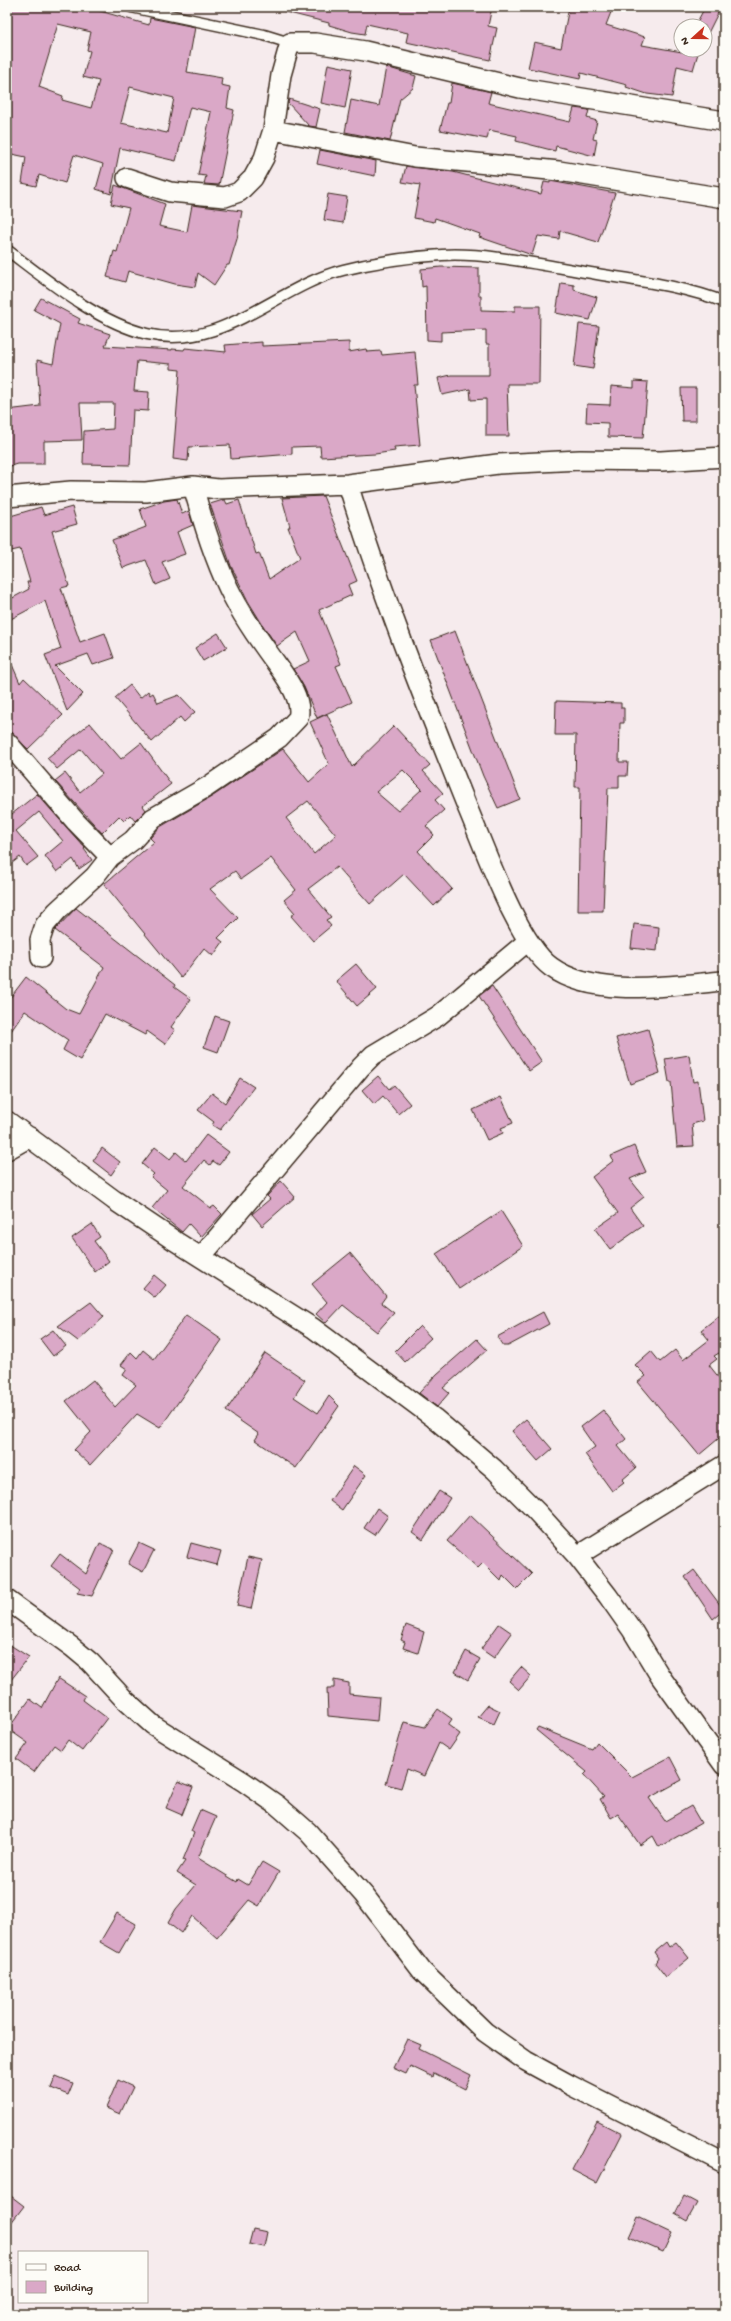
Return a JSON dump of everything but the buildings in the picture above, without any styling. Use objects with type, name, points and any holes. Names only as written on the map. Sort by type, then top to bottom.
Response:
[{"type":"street","points":[[127,178],[170,192],[225,197],[232,196],[239,192],[252,178],[264,158],[273,130],[281,75],[290,43],[315,43],[365,51],[520,88],[724,121]]},
{"type":"street","points":[[273,130],[415,157],[559,170],[724,198]]},
{"type":"street","points":[[7,497],[71,491],[146,492],[193,486],[218,489],[348,484],[498,464],[580,460],[661,461],[724,457]]},
{"type":"street","points":[[348,484],[379,577],[490,864],[536,955],[552,968],[571,978],[592,984],[633,987],[724,981]]},
{"type":"street","points":[[41,958],[40,940],[45,925],[57,910],[95,876],[110,857],[133,840],[153,818],[207,787],[279,738],[296,722],[300,712],[286,678],[256,635],[233,597],[202,518],[193,486]]},
{"type":"street","points":[[7,742],[76,822],[110,857]]},
{"type":"street","points":[[201,1257],[361,1067],[373,1055],[438,1016],[528,941]]},
{"type":"street","points":[[7,1121],[114,1200],[313,1328],[434,1418],[494,1469],[536,1511],[577,1556],[632,1630],[660,1676],[724,1765]]},
{"type":"street","points":[[7,1150],[30,1137]]},
{"type":"street","points":[[577,1556],[724,1465]]},
{"type":"street","points":[[7,1600],[78,1652],[124,1700],[153,1725],[244,1782],[277,1806],[308,1832],[364,1895],[422,1971],[486,2032],[526,2060],[564,2081],[724,2163]]},
{"type":"lane","points":[[131,7],[264,35],[290,43]]},
{"type":"lane","points":[[7,250],[91,309],[122,325],[148,334],[176,337],[228,326],[295,290],[342,270],[387,262],[443,255],[480,257],[625,279],[705,294],[724,302]]}]
